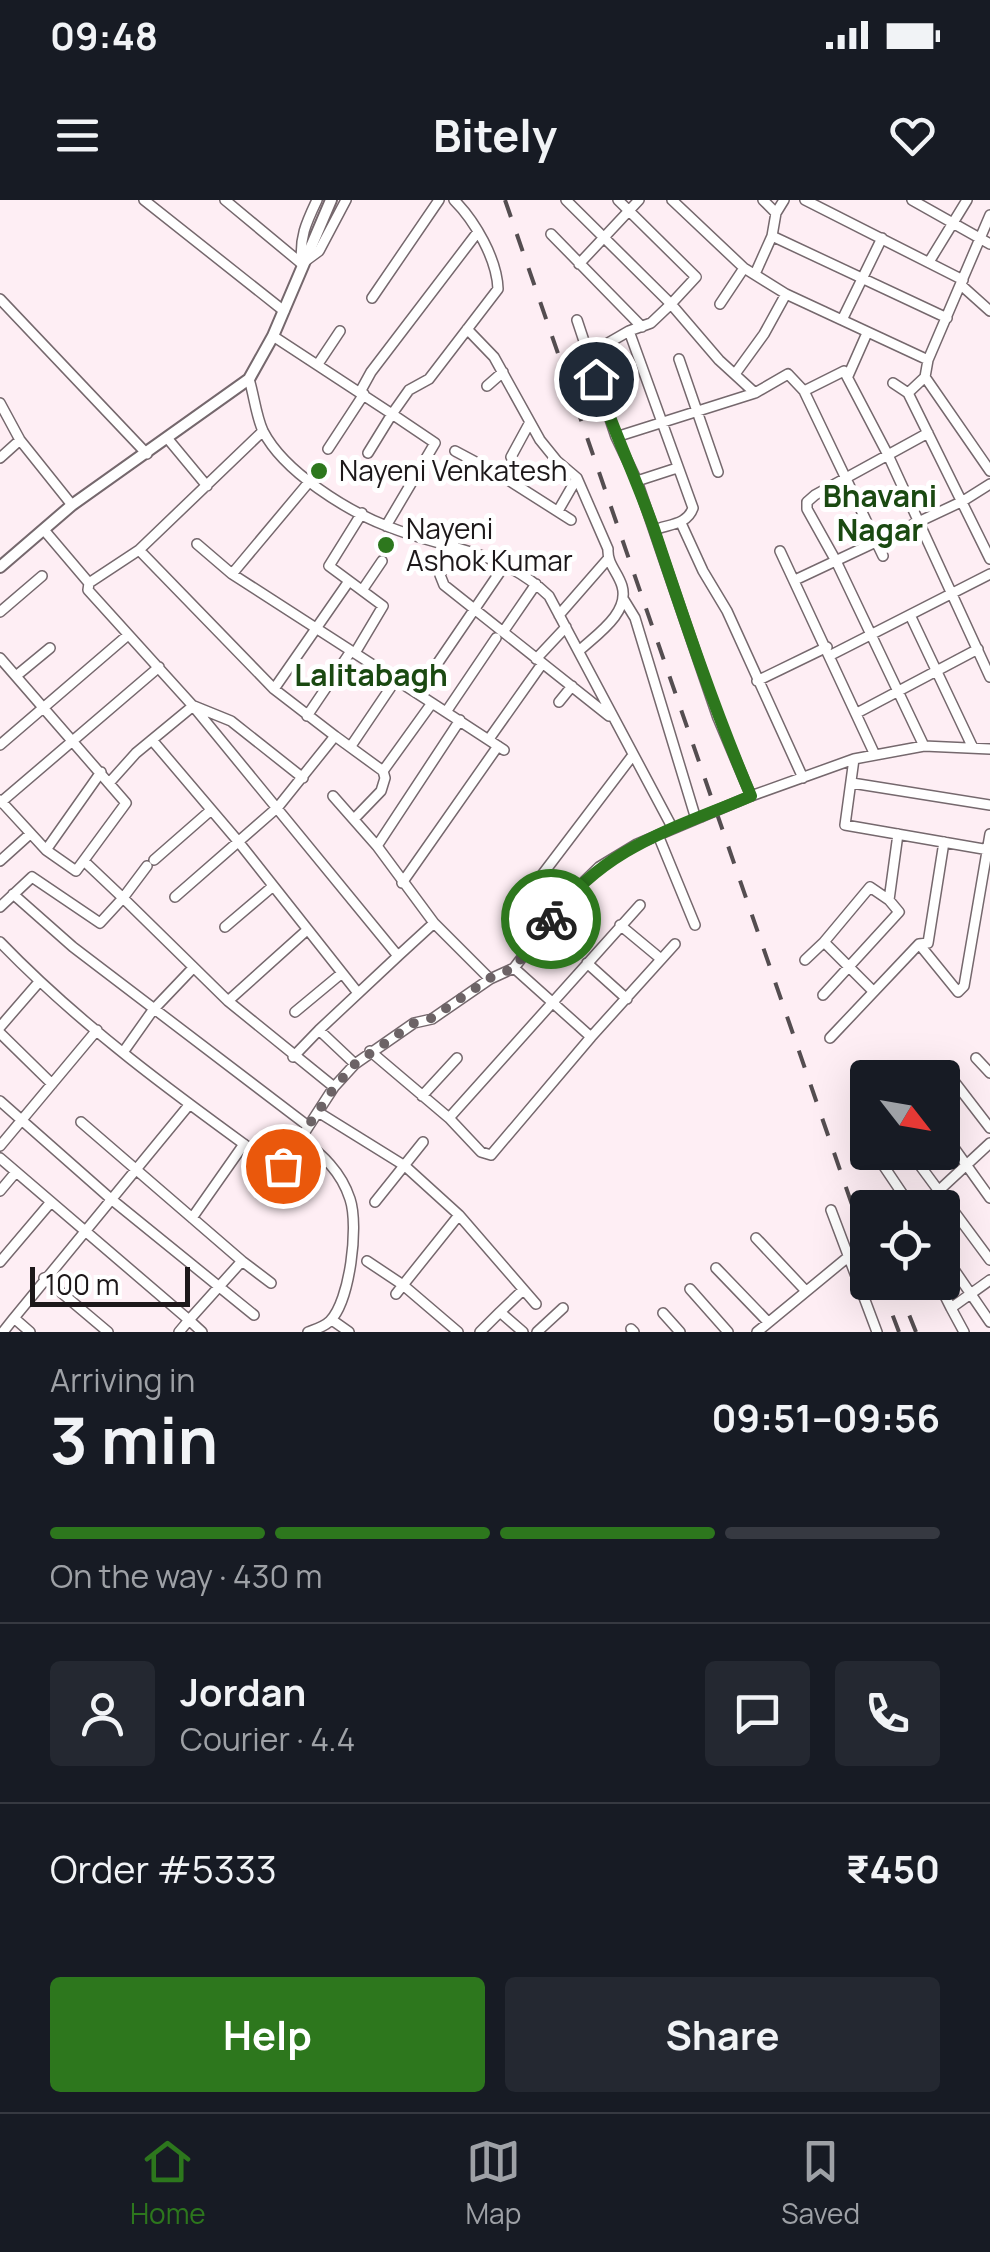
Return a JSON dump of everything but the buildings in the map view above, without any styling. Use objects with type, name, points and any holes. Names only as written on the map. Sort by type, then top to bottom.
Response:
[{"type":"street","points":[[144,200],[284,310]]},
{"type":"street","points":[[225,200],[302,264]]},
{"type":"street","points":[[302,264],[302,230],[316,200]]},
{"type":"street","points":[[0,567],[72,505],[249,379],[273,336],[332,200]]},
{"type":"street","points":[[302,264],[319,251],[346,200]]},
{"type":"street","points":[[372,298],[439,200]]},
{"type":"street","points":[[368,453],[410,390],[429,378],[498,290],[493,264],[454,200]]},
{"type":"street","points":[[566,200],[755,393]]},
{"type":"street","points":[[586,349],[603,346],[651,323],[696,277],[618,200]]},
{"type":"street","points":[[579,264],[639,200]]},
{"type":"street","points":[[672,200],[744,268],[786,294],[928,360]]},
{"type":"street","points":[[762,200],[776,212]]},
{"type":"street","points":[[755,274],[772,236],[776,212],[784,200]]},
{"type":"street","points":[[805,200],[929,262],[962,283],[990,311]]},
{"type":"street","points":[[912,200],[986,241]]},
{"type":"street","points":[[929,262],[967,200]]},
{"type":"street","points":[[908,393],[925,378],[928,360],[962,283],[986,241],[990,216]]},
{"type":"street","points":[[328,449],[362,393],[477,233]]},
{"type":"street","points":[[551,234],[642,326]]},
{"type":"street","points":[[772,236],[947,318]]},
{"type":"street","points":[[842,320],[882,238]]},
{"type":"street","points":[[720,304],[744,268]]},
{"type":"street","points":[[736,374],[786,294]]},
{"type":"street","points":[[0,298],[147,454]]},
{"type":"street","points":[[577,320],[718,718],[751,796]]},
{"type":"street","points":[[467,329],[503,372],[557,461],[577,478],[608,549],[608,560],[622,585],[624,600],[635,618],[698,818]]},
{"type":"street","points":[[318,364],[340,330]]},
{"type":"street","points":[[629,331],[693,508],[681,522],[654,530]]},
{"type":"street","points":[[848,376],[867,333]]},
{"type":"street","points":[[273,336],[435,442],[386,526]]},
{"type":"street","points":[[679,358],[718,472]]},
{"type":"street","points":[[487,386],[503,372]]},
{"type":"street","points":[[804,391],[844,372],[848,376],[990,676]]},
{"type":"street","points":[[616,437],[755,393],[788,374],[804,391],[883,556]]},
{"type":"street","points":[[925,378],[990,472]]},
{"type":"street","points":[[249,379],[263,430],[309,482],[386,526],[454,544],[504,566],[549,596],[672,828]]},
{"type":"street","points":[[892,383],[908,393],[990,558]]},
{"type":"street","points":[[0,403],[20,440],[72,505]]},
{"type":"street","points":[[511,457],[530,422]]},
{"type":"street","points":[[263,430],[138,550],[89,583],[88,590],[193,706],[398,956]]},
{"type":"street","points":[[924,746],[808,510],[808,502],[928,433]]},
{"type":"street","points":[[168,439],[207,486]]},
{"type":"street","points":[[0,458],[20,440]]},
{"type":"street","points":[[455,451],[571,520]]},
{"type":"street","points":[[636,481],[677,468]]},
{"type":"street","points":[[558,512],[577,478]]},
{"type":"street","points":[[232,574],[309,482]]},
{"type":"street","points":[[795,580],[990,484]]},
{"type":"street","points":[[307,716],[383,609],[381,602],[331,569],[329,562],[362,513]]},
{"type":"street","points":[[681,522],[727,611],[802,778]]},
{"type":"street","points":[[44,530],[89,583]]},
{"type":"street","points":[[197,544],[232,574],[497,745]]},
{"type":"street","points":[[454,544],[443,565],[441,580],[499,635],[615,721]]},
{"type":"street","points":[[138,550],[274,690],[383,772],[386,778],[380,790],[354,819]]},
{"type":"street","points":[[780,551],[875,755]]},
{"type":"street","points":[[560,615],[608,560]]},
{"type":"street","points":[[363,589],[382,562]]},
{"type":"street","points":[[418,692],[504,566]]},
{"type":"street","points":[[757,681],[871,635],[990,574]]},
{"type":"street","points":[[2,606],[42,576]]},
{"type":"street","points":[[274,690],[349,581]]},
{"type":"street","points":[[446,712],[536,584]]},
{"type":"street","points":[[579,651],[619,611],[624,600]]},
{"type":"street","points":[[910,615],[973,748]]},
{"type":"street","points":[[402,883],[497,745],[539,661],[566,627]]},
{"type":"street","points":[[0,745],[128,635]]},
{"type":"street","points":[[16,676],[50,648]]},
{"type":"street","points":[[858,714],[978,650]]},
{"type":"street","points":[[0,658],[74,739],[126,802],[74,871],[46,850],[1,802],[74,739],[160,668]]},
{"type":"street","points":[[351,746],[397,678]]},
{"type":"street","points":[[559,702],[572,686]]},
{"type":"street","points":[[383,772],[432,703]]},
{"type":"street","points":[[110,782],[193,706]]},
{"type":"street","points":[[193,706],[231,721],[303,778]]},
{"type":"street","points":[[377,846],[460,720]]},
{"type":"street","points":[[175,897],[278,807],[335,736]]},
{"type":"street","points":[[152,740],[358,993]]},
{"type":"street","points":[[0,942],[39,982],[189,1106],[270,1163],[283,1166],[290,1162],[300,1138],[355,1064],[414,1023],[432,1018],[490,978],[514,968],[568,897],[599,868],[636,844],[854,759],[924,746],[990,749]]},
{"type":"street","points":[[550,920],[526,896],[633,754]]},
{"type":"street","points":[[854,759],[845,825],[989,849]]},
{"type":"street","points":[[46,850],[101,772]]},
{"type":"street","points":[[852,783],[990,805]]},
{"type":"street","points":[[333,796],[377,846],[434,923],[490,978]]},
{"type":"street","points":[[0,907],[32,877],[100,923],[150,863],[210,811]]},
{"type":"street","points":[[0,861],[30,834]]},
{"type":"street","points":[[658,834],[695,925]]},
{"type":"street","points":[[889,900],[898,834]]},
{"type":"street","points":[[918,944],[958,992],[964,986],[990,834]]},
{"type":"street","points":[[830,1038],[918,944],[928,944],[944,842]]},
{"type":"street","points":[[84,861],[228,1001],[334,1088]]},
{"type":"street","points":[[225,928],[272,887]]},
{"type":"street","points":[[805,960],[870,887],[899,912],[823,995]]},
{"type":"street","points":[[13,894],[153,1010],[308,1126]]},
{"type":"street","points":[[978,901],[990,903]]},
{"type":"street","points":[[449,1118],[640,905]]},
{"type":"street","points":[[293,1057],[434,923]]},
{"type":"street","points":[[620,925],[661,960]]},
{"type":"street","points":[[228,1001],[307,930]]},
{"type":"street","points":[[824,942],[872,990]]},
{"type":"street","points":[[370,1052],[449,1118],[481,1152],[490,1155],[590,1036],[675,944]]},
{"type":"street","points":[[588,963],[627,999]]},
{"type":"street","points":[[124,1051],[153,1010],[192,968]]},
{"type":"street","points":[[514,968],[590,1036]]},
{"type":"street","points":[[295,1012],[342,973]]},
{"type":"street","points":[[39,982],[0,1030],[52,1084]]},
{"type":"street","points":[[0,1146],[96,1030]]},
{"type":"street","points":[[319,1030],[355,1064]]},
{"type":"street","points":[[422,1096],[457,1058]]},
{"type":"street","points":[[976,1058],[990,1074]]},
{"type":"street","points":[[960,1089],[990,1128]]},
{"type":"street","points":[[0,1101],[111,1199],[254,1315]]},
{"type":"street","points":[[3,1332],[189,1106]]},
{"type":"street","points":[[318,1112],[405,1166],[459,1215],[536,1304]]},
{"type":"street","points":[[81,1122],[271,1284]]},
{"type":"street","points":[[300,1138],[329,1160],[346,1191],[354,1219],[340,1306],[332,1320],[308,1332]]},
{"type":"street","points":[[376,1202],[423,1142]]},
{"type":"street","points":[[939,1190],[990,1143]]},
{"type":"street","points":[[192,1218],[244,1144]]},
{"type":"street","points":[[960,1156],[990,1198]]},
{"type":"street","points":[[0,1158],[202,1332]]},
{"type":"street","points":[[0,1191],[16,1172]]},
{"type":"street","points":[[0,1262],[52,1202]]},
{"type":"street","points":[[831,1210],[872,1330]]},
{"type":"street","points":[[400,1290],[459,1215]]},
{"type":"street","points":[[960,1220],[990,1260]]},
{"type":"street","points":[[756,1238],[806,1290]]},
{"type":"street","points":[[757,1332],[848,1257]]},
{"type":"street","points":[[179,1332],[242,1260]]},
{"type":"street","points":[[368,1261],[458,1332]]},
{"type":"street","points":[[716,1268],[768,1322]]},
{"type":"street","points":[[44,1278],[108,1332]]},
{"type":"street","points":[[960,1278],[990,1322]]},
{"type":"street","points":[[951,1308],[990,1280]]},
{"type":"street","points":[[690,1288],[728,1332]]},
{"type":"street","points":[[480,1332],[524,1290]]},
{"type":"street","points":[[947,1300],[964,1332]]},
{"type":"street","points":[[537,1332],[562,1308]]},
{"type":"street","points":[[500,1312],[523,1332]]},
{"type":"street","points":[[662,1313],[680,1332]]},
{"type":"street","points":[[14,1318],[30,1332]]},
{"type":"street","points":[[332,1320],[349,1332]]},
{"type":"railway","points":[[505,200],[850,1199]]},
{"type":"railway","points":[[887,1300],[899,1332]]},
{"type":"railway","points":[[903,1300],[916,1332]]},
{"type":"way so far","points":[[283,1166],[290,1162],[300,1138],[355,1064],[414,1023],[432,1018],[490,978],[514,968],[551,919]]},
{"type":"place","name":"Nayeni Venkatesh","points":[[319,471]]},
{"type":"place","name":"Nayeni Ashok Kumar","points":[[386,545]]},
{"type":"district","name":"Bhavani Nagar","points":[[880,514]]},
{"type":"district","name":"Lalitabagh","points":[[371,676]]},
{"type":"route","points":[[551,919],[599,868],[636,844],[751,796],[718,718],[636,481],[596,379]]}]
